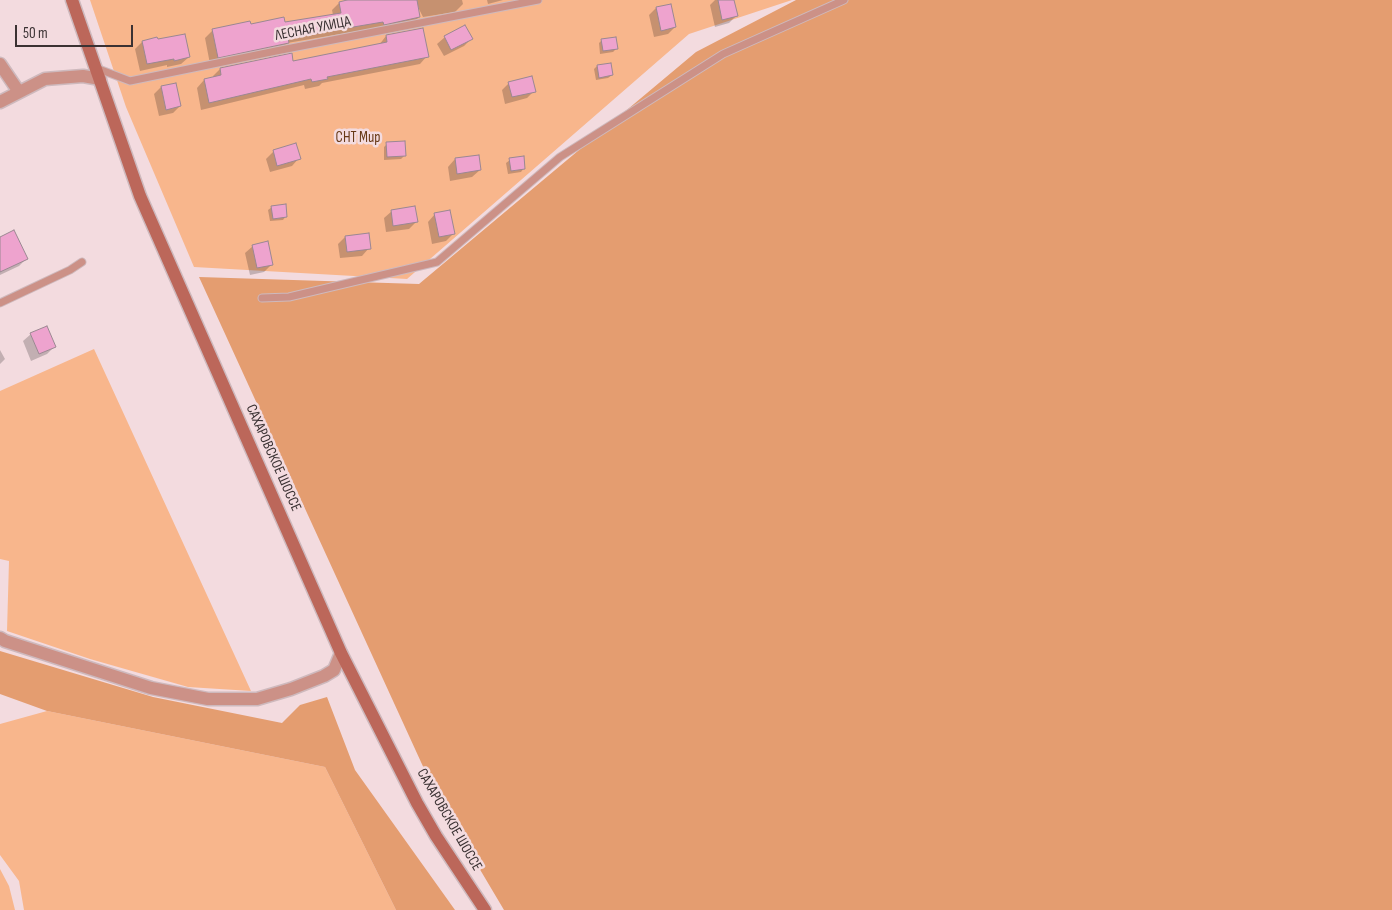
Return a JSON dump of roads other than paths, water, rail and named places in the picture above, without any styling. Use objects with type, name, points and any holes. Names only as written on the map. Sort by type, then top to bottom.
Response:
[{"type":"main road","name":"САХАРОВСКОЕ ШОССЕ","points":[[72,0],[140,196],[341,653],[417,803],[436,836],[485,910]]},
{"type":"street","points":[[0,64],[19,92]]},
{"type":"street","points":[[0,102],[45,79],[98,73]]},
{"type":"street","points":[[0,638],[151,688],[208,699],[257,699],[291,688],[324,676],[334,670],[341,653]]},
{"type":"lane","name":"ЛЕСНАЯ УЛИЦА","points":[[98,73],[130,81],[538,0]]},
{"type":"lane","points":[[262,298],[289,297],[437,262],[560,157],[723,54],[844,0]]},
{"type":"lane","points":[[0,303],[70,270],[82,262]]},
{"type":"park label","name":"СНТ Мир","points":[[358,138]]}]
